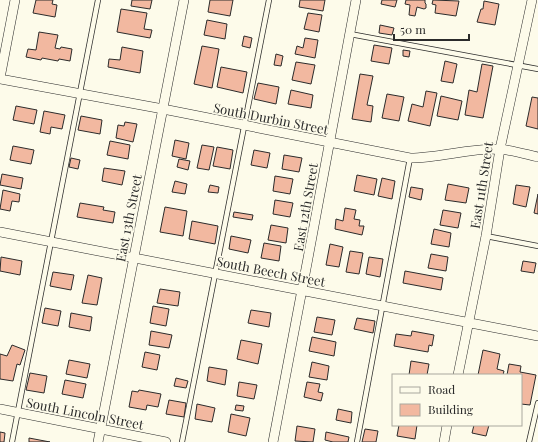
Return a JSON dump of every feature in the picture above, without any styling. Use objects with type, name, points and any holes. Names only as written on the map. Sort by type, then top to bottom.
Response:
[{"type":"street","points":[[0,79],[15,0]]},
{"type":"street","name":"East 13th Street","points":[[98,442],[184,0]]},
{"type":"street","name":"East 12th Street","points":[[273,442],[303,290],[356,0]]},
{"type":"street","name":"East 11th Street","points":[[458,374],[486,236],[500,149],[532,0]]},
{"type":"street","name":"South Durbin Street","points":[[0,79],[163,109],[410,158],[426,158],[473,150],[500,149],[538,157]]},
{"type":"street","name":"South Beech Street","points":[[0,232],[538,336]]},
{"type":"street","name":"South Lincoln Street","points":[[0,409],[166,442]]},
{"type":"street","points":[[444,442],[447,426]]},
{"type":"lane","points":[[12,442],[98,0]]},
{"type":"lane","points":[[182,442],[268,0]]},
{"type":"lane","points":[[350,34],[538,69]]},
{"type":"lane","points":[[357,442],[410,158]]},
{"type":"lane","points":[[486,236],[538,246]]},
{"type":"lane","points":[[529,442],[538,403]]},
{"type":"building","points":[[36,0],[53,0],[52,4],[57,5],[55,17],[33,13]]},
{"type":"building","points":[[132,0],[152,0],[150,9],[131,6]]},
{"type":"building","points":[[210,0],[233,0],[230,16],[208,12]]},
{"type":"building","points":[[300,0],[325,0],[323,11],[299,7]]},
{"type":"building","points":[[382,0],[397,0],[395,7],[381,4]]},
{"type":"building","points":[[406,0],[425,0],[426,8],[424,9],[417,7],[415,16],[409,15],[410,5],[405,4]]},
{"type":"building","points":[[433,0],[459,1],[456,16],[435,13],[436,5],[432,4]]},
{"type":"building","points":[[484,1],[499,4],[495,25],[477,22],[481,9],[483,9]]},
{"type":"building","points":[[121,9],[147,13],[144,29],[152,30],[150,38],[117,32]]},
{"type":"building","points":[[308,13],[322,15],[319,32],[304,29]]},
{"type":"building","points":[[207,20],[227,24],[225,39],[204,35]]},
{"type":"building","points":[[380,25],[394,28],[392,35],[379,33]]},
{"type":"building","points":[[39,32],[58,35],[55,48],[60,49],[61,47],[72,49],[70,61],[59,59],[58,61],[42,58],[41,60],[26,57],[28,49],[36,50]]},
{"type":"building","points":[[244,36],[252,38],[250,48],[242,46]]},
{"type":"building","points":[[305,38],[318,40],[315,58],[295,54],[297,46],[303,48]]},
{"type":"building","points":[[374,45],[392,48],[389,64],[371,61]]},
{"type":"building","points":[[202,46],[219,49],[212,88],[194,84]]},
{"type":"building","points":[[122,47],[143,51],[140,73],[108,67],[109,59],[120,60]]},
{"type":"building","points":[[403,50],[410,51],[409,57],[403,56]]},
{"type":"building","points":[[276,54],[283,56],[281,66],[274,65]]},
{"type":"building","points":[[445,61],[457,64],[453,83],[441,81]]},
{"type":"building","points":[[296,62],[315,65],[311,84],[292,80]]},
{"type":"building","points":[[482,64],[493,66],[483,118],[465,115],[469,90],[477,92]]},
{"type":"building","points":[[221,67],[247,72],[243,93],[217,87]]},
{"type":"building","points":[[360,74],[373,76],[367,105],[373,106],[371,122],[352,119]]},
{"type":"building","points":[[258,83],[279,87],[276,104],[254,99]]},
{"type":"building","points":[[291,90],[313,95],[311,108],[288,104]]},
{"type":"building","points":[[426,91],[437,93],[430,126],[408,121],[412,104],[423,107]]},
{"type":"building","points":[[387,94],[404,97],[399,121],[382,118]]},
{"type":"building","points":[[441,96],[462,101],[458,120],[437,116]]},
{"type":"building","points":[[532,97],[538,98],[538,129],[526,126]]},
{"type":"building","points":[[16,106],[37,110],[34,124],[13,120]]},
{"type":"building","points":[[44,111],[65,115],[62,129],[51,127],[50,134],[40,132]]},
{"type":"building","points":[[81,116],[102,120],[100,134],[78,130]]},
{"type":"building","points":[[125,122],[137,124],[133,142],[116,138],[118,125],[124,126]]},
{"type":"building","points":[[175,140],[189,143],[186,159],[172,156]]},
{"type":"building","points":[[110,141],[130,145],[128,159],[107,155]]},
{"type":"building","points":[[202,145],[214,147],[209,170],[197,168]]},
{"type":"building","points":[[13,146],[34,150],[31,164],[10,160]]},
{"type":"building","points":[[217,147],[233,150],[230,169],[213,166]]},
{"type":"building","points":[[254,150],[270,153],[267,168],[251,165]]},
{"type":"building","points":[[284,155],[302,158],[299,172],[282,169]]},
{"type":"building","points":[[71,158],[80,160],[78,169],[69,167]]},
{"type":"building","points":[[179,159],[190,161],[188,170],[177,167]]},
{"type":"building","points":[[104,168],[125,171],[122,185],[102,181]]},
{"type":"building","points":[[2,174],[23,178],[21,189],[0,185]]},
{"type":"building","points":[[357,175],[377,179],[374,195],[354,191]]},
{"type":"building","points":[[275,176],[293,179],[290,194],[273,191]]},
{"type":"building","points":[[382,178],[395,181],[392,199],[378,196]]},
{"type":"building","points":[[175,181],[187,184],[185,194],[172,192]]},
{"type":"building","points":[[448,184],[469,188],[466,203],[445,200]]},
{"type":"building","points":[[210,185],[219,187],[218,193],[208,192]]},
{"type":"building","points":[[516,185],[530,187],[526,207],[513,204]]},
{"type":"building","points":[[411,187],[423,189],[421,200],[409,197]]},
{"type":"building","points":[[3,190],[20,194],[19,202],[12,201],[10,211],[0,209]]},
{"type":"building","points":[[538,194],[538,214],[534,213]]},
{"type":"building","points":[[275,200],[293,203],[290,217],[273,214]]},
{"type":"building","points":[[80,203],[104,207],[103,210],[115,212],[113,223],[77,217]]},
{"type":"building","points":[[165,207],[187,211],[183,236],[160,232]]},
{"type":"building","points":[[345,208],[356,210],[354,219],[360,220],[359,226],[364,226],[362,235],[335,229],[336,219],[343,221]]},
{"type":"building","points":[[443,210],[461,213],[458,228],[440,225]]},
{"type":"building","points":[[234,212],[253,215],[252,220],[233,217]]},
{"type":"building","points":[[192,221],[218,226],[215,244],[189,239]]},
{"type":"building","points":[[271,225],[288,228],[286,243],[268,240]]},
{"type":"building","points":[[434,229],[451,233],[449,247],[431,244]]},
{"type":"building","points":[[231,236],[251,240],[248,253],[229,249]]},
{"type":"building","points":[[264,243],[281,246],[279,261],[261,258]]},
{"type":"building","points":[[330,244],[343,247],[339,267],[326,265]]},
{"type":"building","points":[[350,251],[363,253],[359,274],[346,272]]},
{"type":"building","points":[[431,254],[448,257],[446,271],[428,268]]},
{"type":"building","points":[[1,257],[22,261],[20,275],[0,271]]},
{"type":"building","points":[[369,257],[383,259],[380,277],[366,274]]},
{"type":"building","points":[[523,261],[536,263],[534,273],[521,271]]},
{"type":"building","points":[[405,271],[443,278],[441,290],[403,283]]},
{"type":"building","points":[[53,272],[74,275],[71,290],[50,286]]},
{"type":"building","points":[[88,275],[102,278],[97,305],[82,303]]},
{"type":"building","points":[[160,289],[180,292],[178,306],[157,303]]},
{"type":"building","points":[[153,306],[169,309],[166,326],[150,323]]},
{"type":"building","points":[[45,308],[61,311],[58,326],[42,323]]},
{"type":"building","points":[[251,310],[271,313],[269,327],[248,323]]},
{"type":"building","points":[[71,313],[92,317],[90,331],[69,327]]},
{"type":"building","points":[[317,317],[335,320],[332,335],[314,332]]},
{"type":"building","points":[[357,318],[375,321],[373,333],[354,329]]},
{"type":"building","points":[[151,331],[172,335],[169,348],[149,345]]},
{"type":"building","points":[[412,331],[434,335],[432,346],[429,345],[428,352],[394,346],[396,334],[411,336]]},
{"type":"building","points":[[312,337],[336,342],[334,356],[309,351]]},
{"type":"building","points":[[241,340],[262,344],[258,364],[237,359]]},
{"type":"building","points":[[12,345],[25,350],[20,365],[17,364],[13,381],[0,379],[0,354],[7,356]]},
{"type":"building","points":[[483,350],[500,354],[497,369],[504,371],[503,374],[478,374]]},
{"type":"building","points":[[145,352],[160,355],[157,370],[142,367]]},
{"type":"building","points":[[69,360],[90,364],[87,378],[66,374]]},
{"type":"building","points":[[411,361],[429,364],[427,374],[409,374]]},
{"type":"building","points":[[312,362],[329,366],[327,380],[309,377]]},
{"type":"building","points":[[509,364],[521,366],[520,372],[536,375],[530,405],[522,404],[522,374],[507,374]]},
{"type":"building","points":[[209,367],[227,370],[225,385],[207,381]]},
{"type":"building","points":[[30,373],[47,376],[44,393],[26,390]]},
{"type":"building","points":[[176,378],[188,381],[186,388],[174,386]]},
{"type":"building","points":[[65,380],[86,384],[83,398],[62,394]]},
{"type":"building","points":[[239,382],[257,385],[254,399],[237,396]]},
{"type":"building","points":[[307,382],[320,384],[318,392],[323,393],[321,401],[304,397]]},
{"type":"building","points":[[139,390],[161,394],[158,407],[147,405],[146,410],[129,407],[132,391],[138,392]]},
{"type":"building","points":[[169,400],[186,403],[184,417],[166,414]]},
{"type":"building","points":[[197,404],[215,408],[212,422],[195,419]]},
{"type":"building","points":[[236,405],[244,406],[243,411],[235,410]]},
{"type":"building","points":[[338,409],[352,412],[351,423],[336,420]]},
{"type":"building","points":[[231,414],[250,418],[246,436],[228,432]]},
{"type":"building","points":[[297,426],[315,429],[313,442],[295,441]]},
{"type":"building","points":[[399,426],[417,426],[415,439],[397,436]]},
{"type":"building","points":[[474,426],[489,426],[486,436],[472,433]]},
{"type":"building","points":[[365,429],[378,431],[376,442],[362,442]]},
{"type":"building","points":[[0,432],[5,433],[4,442],[0,442]]},
{"type":"building","points":[[326,432],[349,437],[348,442],[333,442],[325,440]]},
{"type":"building","points":[[29,438],[50,442],[29,442]]}]
